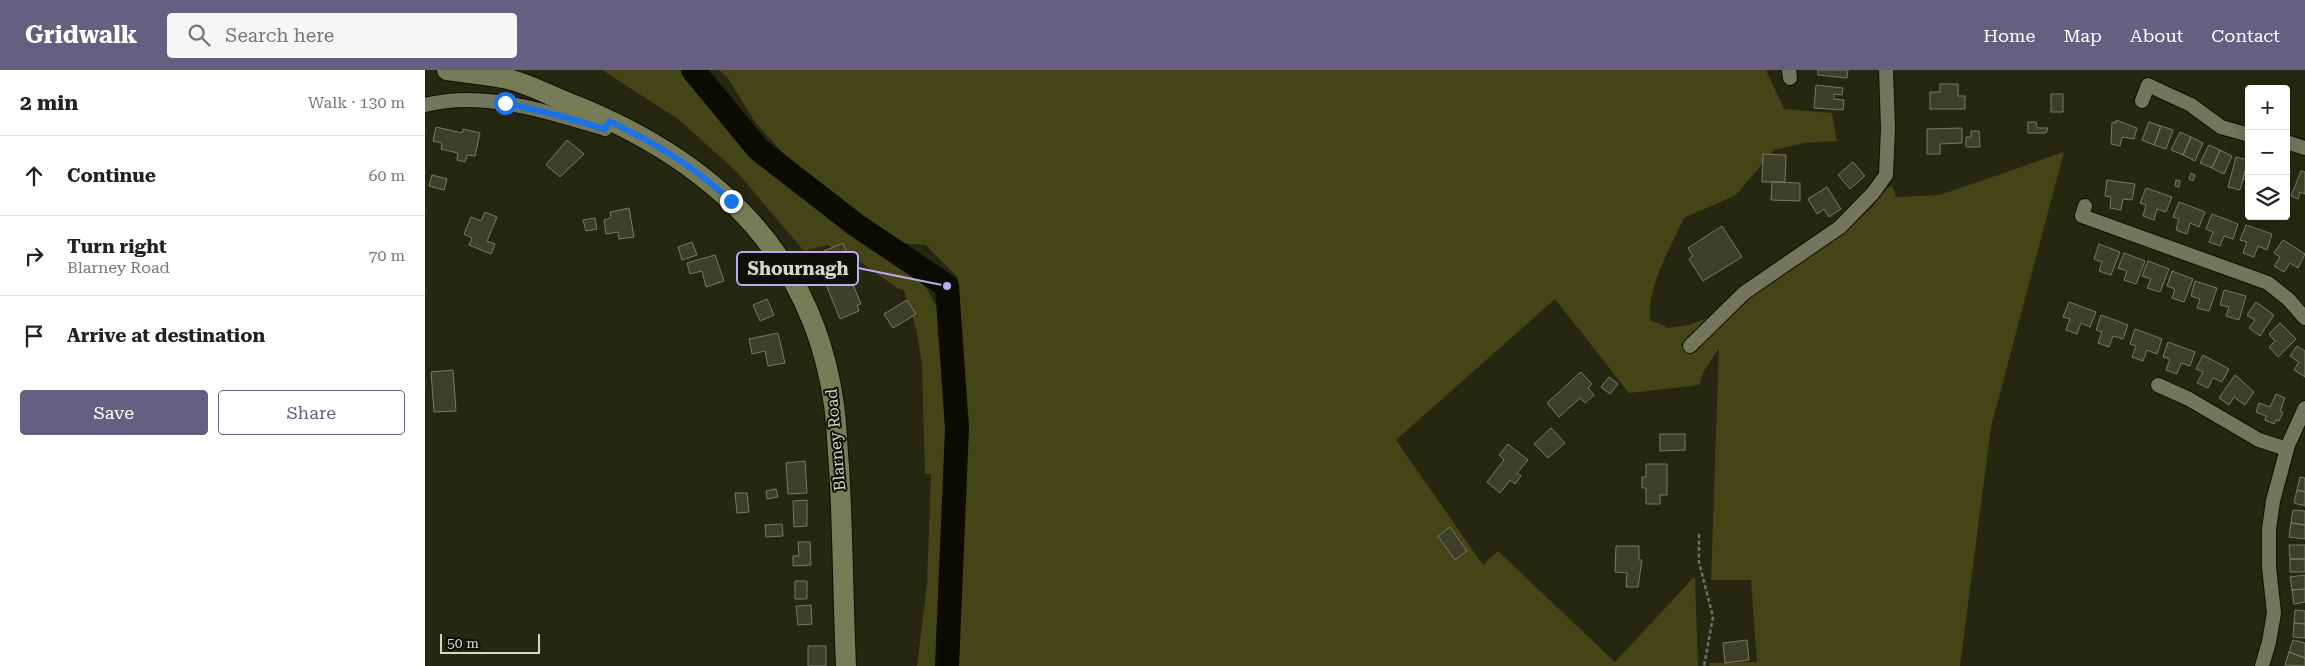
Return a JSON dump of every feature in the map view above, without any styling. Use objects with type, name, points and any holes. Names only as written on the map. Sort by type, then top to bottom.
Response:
[{"type":"main road","name":"Blarney Road","points":[[447,70],[509,75],[656,144],[692,166],[731,201],[769,242],[808,308],[816,330],[835,406],[842,516],[846,666]]},
{"type":"street","points":[[1690,346],[1744,294],[1839,227],[1873,193],[1886,175],[1888,128],[1886,70]]},
{"type":"street","points":[[2142,101],[2148,85],[2191,105],[2221,127],[2245,134]]},
{"type":"street","points":[[425,105],[443,100],[505,103],[561,116],[605,129],[609,121]]},
{"type":"street","points":[[2290,143],[2305,148]]},
{"type":"street","points":[[2085,206],[2082,216],[2269,283],[2305,318]]},
{"type":"street","points":[[2158,385],[2189,399],[2259,440],[2287,449]]},
{"type":"street","points":[[2262,666],[2269,642],[2274,613],[2269,567],[2269,530],[2273,501],[2287,449],[2305,408]]},
{"type":"path","points":[[1699,534],[1699,562],[1713,617],[1704,666]]},
{"type":"green space","points":[[602,70],[684,70],[757,156],[810,199],[877,246],[923,282],[940,313],[937,338],[958,278],[926,245],[898,243],[848,208],[790,161],[755,122],[727,77],[719,70],[1766,70],[1784,109],[1832,113],[1837,141],[1804,143],[1774,150],[1736,195],[1684,218],[1656,281],[1650,307],[1650,320],[1669,328],[1688,325],[1734,309],[1788,269],[1849,229],[1875,204],[1881,193],[1892,185],[1896,197],[1940,195],[2064,152],[1991,427],[1960,666],[1709,666],[1710,663],[1757,662],[1751,580],[1711,580],[1719,348],[1703,373],[1699,385],[1629,393],[1555,299],[1396,440],[1483,565],[1498,551],[1615,662],[1695,576],[1698,666],[917,666],[927,584],[931,474],[925,474],[922,364],[916,328],[904,290],[897,288],[852,256],[827,245],[804,251],[737,172],[678,119]]},
{"type":"building","points":[[1818,70],[1848,70],[1847,78],[1818,75]]},
{"type":"building","points":[[1940,84],[1958,84],[1958,96],[1965,96],[1965,109],[1930,109],[1930,92],[1940,92]]},
{"type":"building","points":[[1816,85],[1843,88],[1842,95],[1834,94],[1834,99],[1844,100],[1843,110],[1814,108]]},
{"type":"building","points":[[2051,94],[2063,94],[2063,112],[2051,112]]},
{"type":"building","points":[[2116,120],[2137,128],[2134,139],[2122,137],[2120,146],[2111,144],[2112,122],[2116,123]]},
{"type":"building","points":[[2028,122],[2036,122],[2037,128],[2048,128],[2046,133],[2028,133]]},
{"type":"building","points":[[2149,122],[2161,126],[2154,145],[2142,140]]},
{"type":"building","points":[[2161,126],[2173,130],[2166,149],[2154,145]]},
{"type":"building","points":[[436,127],[462,133],[463,129],[480,133],[475,156],[467,155],[465,162],[457,160],[458,153],[441,149],[442,143],[433,141]]},
{"type":"building","points":[[1962,128],[1962,143],[1940,144],[1940,154],[1927,154],[1927,129]]},
{"type":"building","points":[[1971,131],[1979,131],[1980,147],[1966,147],[1966,137],[1971,137]]},
{"type":"building","points":[[2180,132],[2191,137],[2183,155],[2171,150]]},
{"type":"building","points":[[2191,137],[2203,143],[2195,161],[2183,155]]},
{"type":"building","points":[[567,140],[584,154],[560,177],[546,165]]},
{"type":"building","points":[[2209,145],[2220,150],[2212,168],[2200,163]]},
{"type":"building","points":[[2220,150],[2232,156],[2224,174],[2212,168]]},
{"type":"building","points":[[1763,154],[1786,155],[1785,182],[1762,182]]},
{"type":"building","points":[[2236,157],[2245,159],[2245,171],[2240,190],[2228,187]]},
{"type":"building","points":[[1853,162],[1865,176],[1850,189],[1838,175]]},
{"type":"building","points":[[2301,171],[2305,172],[2305,194],[2300,192],[2298,199],[2291,196]]},
{"type":"building","points":[[2191,173],[2195,175],[2193,181],[2189,179]]},
{"type":"building","points":[[432,175],[447,179],[444,190],[429,186]]},
{"type":"building","points":[[2107,180],[2135,184],[2132,200],[2123,199],[2121,210],[2110,208],[2111,197],[2105,196]]},
{"type":"building","points":[[2176,180],[2180,181],[2179,187],[2175,186]]},
{"type":"building","points":[[1772,182],[1800,183],[1800,201],[1771,200]]},
{"type":"building","points":[[1827,187],[1841,209],[1829,217],[1824,209],[1817,214],[1808,199]]},
{"type":"building","points":[[2146,188],[2172,197],[2166,212],[2157,209],[2154,220],[2143,216],[2146,205],[2140,203]]},
{"type":"building","points":[[2179,202],[2205,212],[2199,227],[2190,223],[2187,234],[2176,230],[2179,219],[2173,217]]},
{"type":"building","points":[[629,208],[634,237],[619,239],[618,232],[606,234],[604,220],[611,218],[610,212]]},
{"type":"building","points":[[485,212],[497,217],[487,241],[495,244],[491,254],[469,245],[472,238],[464,234],[471,217],[481,221]]},
{"type":"building","points":[[2212,214],[2238,224],[2233,239],[2224,236],[2220,246],[2209,242],[2213,232],[2206,229]]},
{"type":"building","points":[[595,218],[597,229],[586,231],[583,220]]},
{"type":"building","points":[[2246,225],[2272,234],[2267,250],[2258,246],[2254,257],[2243,253],[2247,242],[2240,240]]},
{"type":"building","points":[[1722,226],[1742,257],[1703,281],[1689,259],[1693,256],[1688,248]]},
{"type":"building","points":[[2283,240],[2305,254],[2298,268],[2290,263],[2284,272],[2274,266],[2280,257],[2274,253]]},
{"type":"building","points":[[692,242],[697,255],[682,260],[678,247]]},
{"type":"building","points":[[843,243],[847,253],[832,259],[835,269],[845,265],[861,304],[857,305],[859,311],[840,319],[814,255]]},
{"type":"building","points":[[2099,244],[2120,252],[2111,275],[2099,271],[2102,262],[2094,259]]},
{"type":"building","points":[[2124,253],[2145,261],[2136,284],[2124,280],[2127,271],[2118,268]]},
{"type":"building","points":[[715,255],[724,281],[706,287],[702,271],[690,274],[687,263]]},
{"type":"building","points":[[2148,261],[2169,269],[2160,292],[2147,288],[2151,279],[2142,276]]},
{"type":"building","points":[[2172,271],[2193,279],[2184,302],[2172,298],[2175,289],[2167,286]]},
{"type":"building","points":[[2195,281],[2217,288],[2209,311],[2197,308],[2200,299],[2191,296]]},
{"type":"building","points":[[2224,290],[2246,296],[2239,320],[2226,316],[2229,307],[2220,305]]},
{"type":"building","points":[[767,299],[774,315],[760,321],[753,305]]},
{"type":"building","points":[[907,300],[916,314],[893,328],[884,314]]},
{"type":"building","points":[[2069,302],[2096,312],[2090,327],[2081,323],[2077,334],[2066,330],[2070,319],[2063,317]]},
{"type":"building","points":[[2256,302],[2274,315],[2260,336],[2249,328],[2255,320],[2247,315]]},
{"type":"building","points":[[2101,315],[2128,325],[2123,339],[2113,336],[2109,347],[2098,343],[2102,332],[2096,330]]},
{"type":"building","points":[[2280,323],[2296,339],[2278,357],[2269,347],[2275,341],[2269,334]]},
{"type":"building","points":[[2135,329],[2162,339],[2157,354],[2147,350],[2143,361],[2132,357],[2136,346],[2130,344]]},
{"type":"building","points":[[778,333],[785,363],[768,366],[765,351],[752,354],[749,339]]},
{"type":"building","points":[[2168,342],[2195,352],[2190,366],[2181,363],[2177,374],[2166,370],[2170,359],[2163,357]]},
{"type":"building","points":[[2297,346],[2305,351],[2305,377],[2294,370],[2299,362],[2290,356]]},
{"type":"building","points":[[2203,355],[2229,369],[2222,382],[2213,378],[2208,388],[2197,383],[2203,372],[2196,369]]},
{"type":"building","points":[[453,370],[456,411],[434,412],[431,372]]},
{"type":"building","points":[[1581,372],[1592,384],[1588,388],[1594,395],[1585,403],[1580,398],[1559,417],[1547,403]]},
{"type":"building","points":[[2235,375],[2254,392],[2245,405],[2234,397],[2229,405],[2219,398]]},
{"type":"building","points":[[1609,377],[1618,384],[1610,394],[1601,387]]},
{"type":"building","points":[[2276,394],[2285,398],[2280,411],[2283,412],[2279,421],[2276,420],[2274,424],[2265,420],[2266,416],[2256,412],[2259,403],[2270,407]]},
{"type":"building","points":[[1551,428],[1565,443],[1548,458],[1534,444]]},
{"type":"building","points":[[1660,434],[1685,434],[1685,450],[1660,451]]},
{"type":"building","points":[[1508,444],[1528,460],[1517,473],[1521,476],[1515,484],[1510,480],[1500,493],[1487,482],[1504,460],[1499,455]]},
{"type":"building","points":[[805,461],[807,493],[788,494],[786,463]]},
{"type":"building","points":[[1646,464],[1667,464],[1667,495],[1660,495],[1660,504],[1646,504],[1646,488],[1642,488],[1642,477],[1646,477]]},
{"type":"building","points":[[2300,477],[2305,478],[2305,492],[2297,490]]},
{"type":"building","points":[[776,489],[778,497],[767,499],[766,491]]},
{"type":"building","points":[[2297,490],[2305,492],[2305,506],[2294,503]]},
{"type":"building","points":[[735,493],[747,493],[749,512],[737,513]]},
{"type":"building","points":[[807,500],[807,526],[794,527],[793,501]]},
{"type":"building","points":[[2293,510],[2305,511],[2305,525],[2291,523]]},
{"type":"building","points":[[2291,523],[2305,525],[2305,539],[2289,537]]},
{"type":"building","points":[[782,524],[783,536],[766,537],[765,525]]},
{"type":"building","points":[[1450,527],[1467,551],[1455,560],[1438,536]]},
{"type":"building","points":[[798,542],[810,542],[811,565],[793,566],[793,556],[799,556]]},
{"type":"building","points":[[2289,545],[2305,545],[2305,559],[2290,559]]},
{"type":"building","points":[[1616,546],[1639,546],[1639,560],[1642,560],[1638,587],[1626,587],[1627,573],[1615,572]]},
{"type":"building","points":[[2290,559],[2305,559],[2305,572],[2290,572]]},
{"type":"building","points":[[2305,575],[2305,589],[2292,590],[2290,577]]},
{"type":"building","points":[[795,581],[807,581],[807,599],[795,599]]},
{"type":"building","points":[[2305,589],[2305,602],[2294,604],[2292,590]]},
{"type":"building","points":[[811,605],[812,624],[798,625],[796,606]]},
{"type":"building","points":[[2295,610],[2305,611],[2305,624],[2294,623]]},
{"type":"building","points":[[2294,623],[2305,624],[2305,638],[2293,637]]},
{"type":"building","points":[[1747,640],[1749,660],[1725,663],[1723,643]]},
{"type":"building","points":[[2293,640],[2305,643],[2305,658],[2289,652]]},
{"type":"building","points":[[808,646],[826,646],[826,666],[808,666]]},
{"type":"building","points":[[2289,652],[2305,658],[2305,666],[2285,665]]},
{"type":"waterway","points":[[693,70],[758,149],[856,225],[947,286],[957,428],[947,666]]},
{"type":"place","name":"Shournagh","points":[[947,286]]},
{"type":"route","points":[[505,103],[561,116],[605,129],[609,121],[656,144],[692,166],[731,201]]}]
